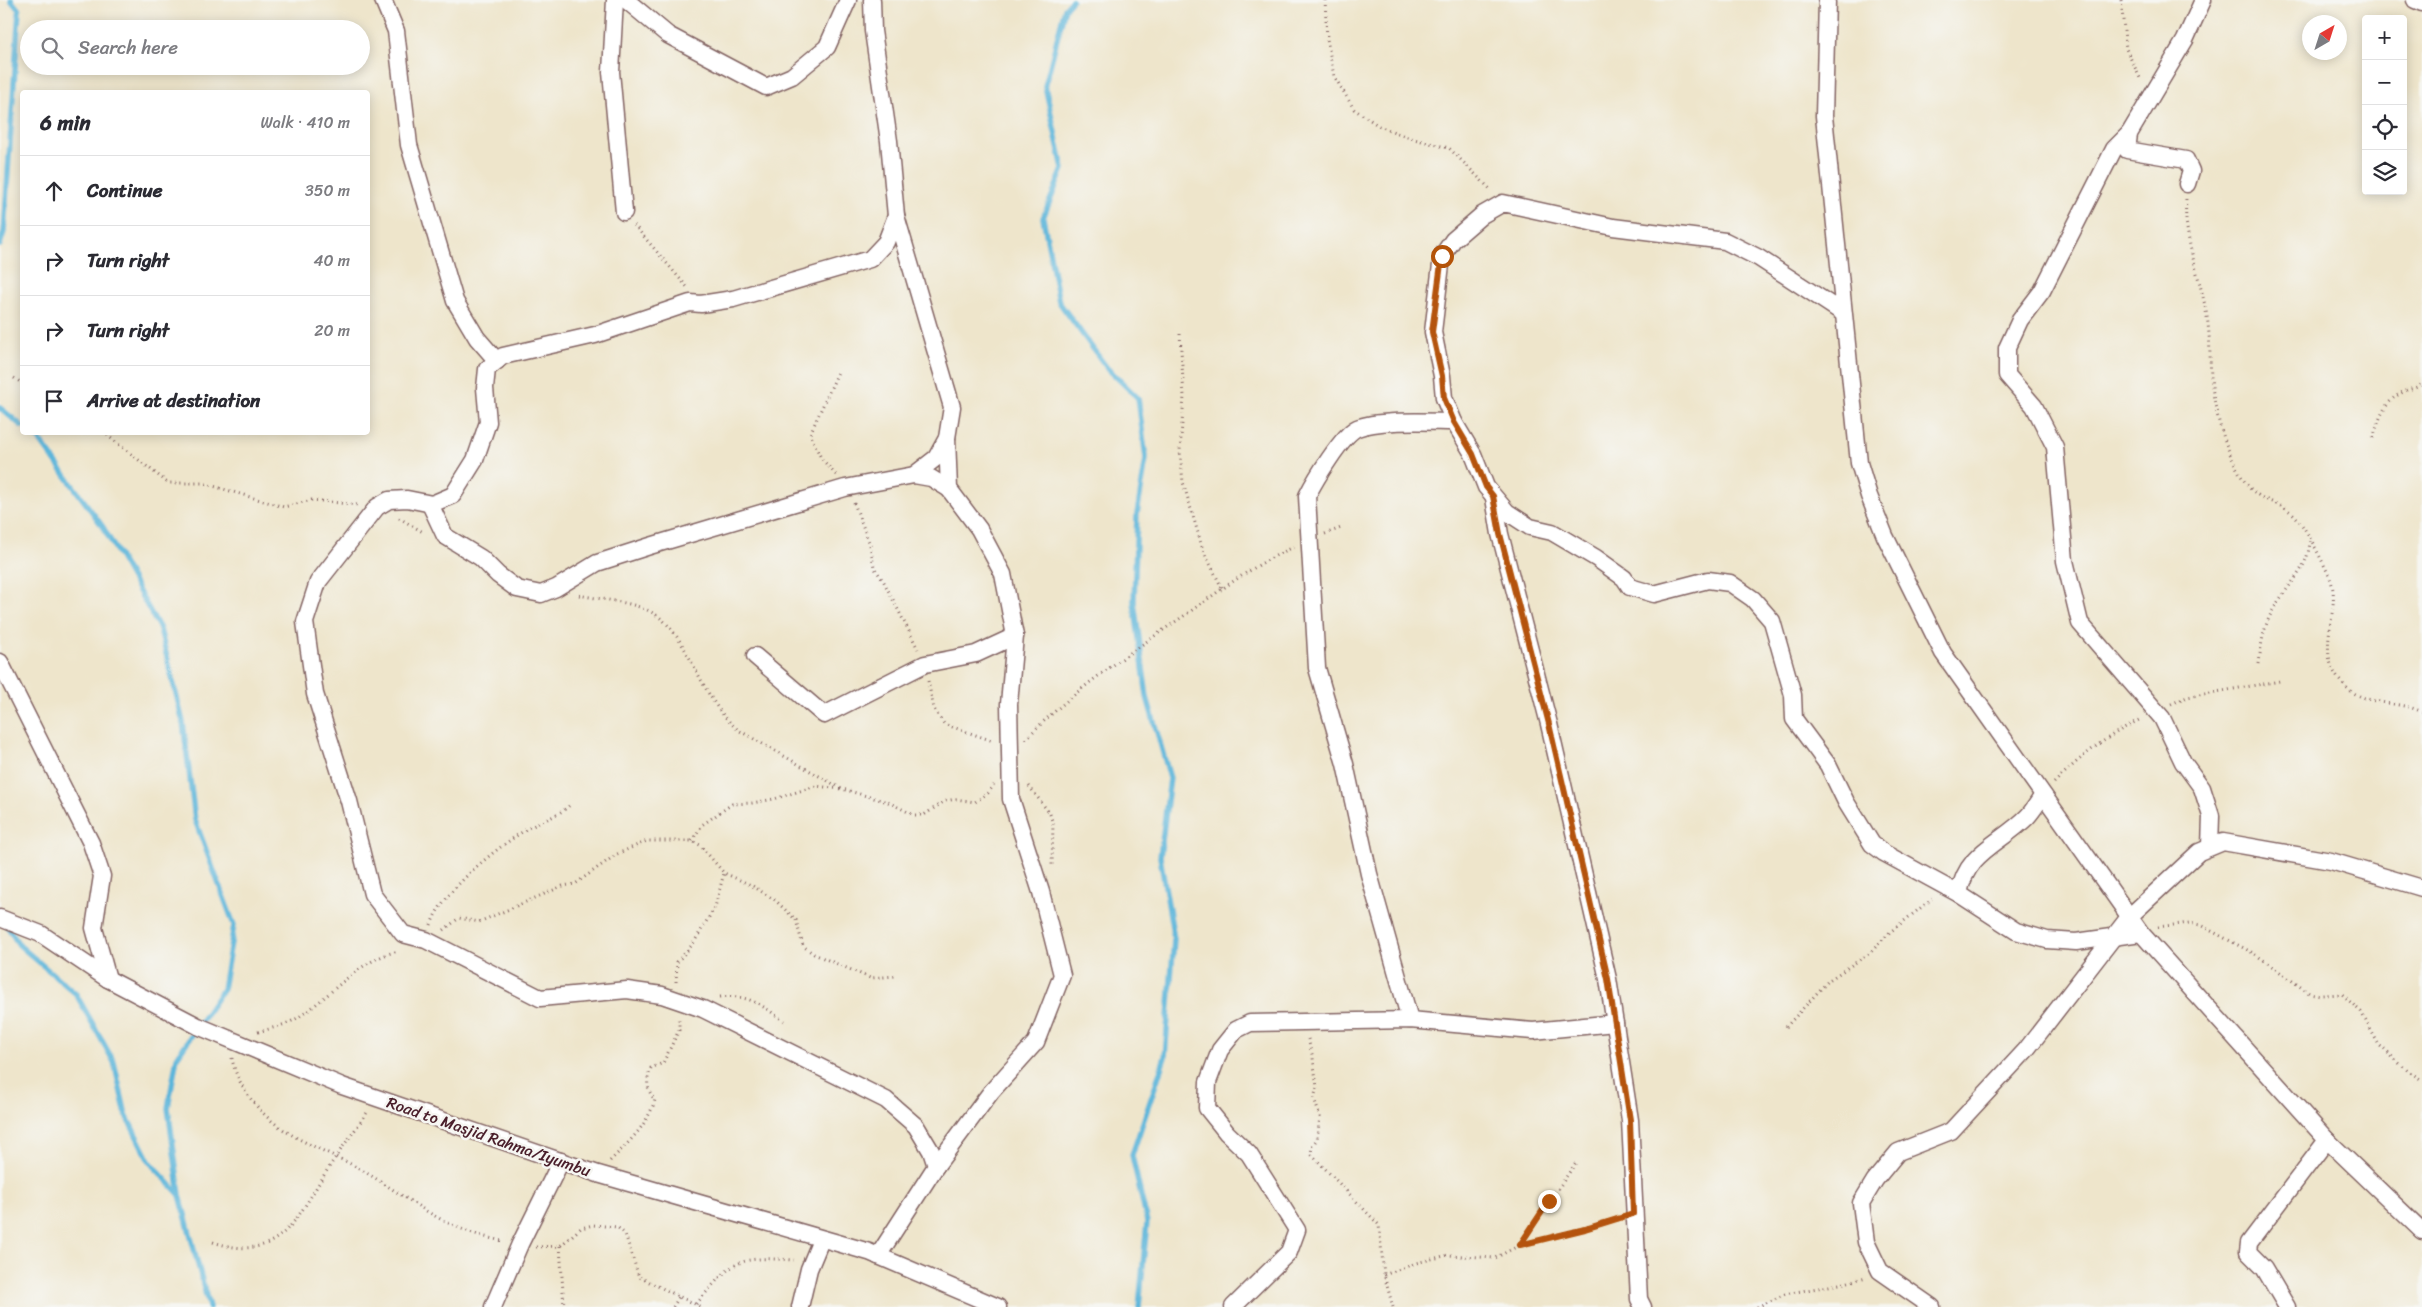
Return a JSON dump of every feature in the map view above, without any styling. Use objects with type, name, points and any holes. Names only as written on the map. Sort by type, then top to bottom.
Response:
[{"type":"street","points":[[383,0],[396,31],[409,145],[455,300],[477,338],[497,361]]},
{"type":"street","points":[[615,0],[611,72],[624,212]]},
{"type":"street","points":[[626,0],[668,35],[766,87],[792,76],[827,47],[848,0]]},
{"type":"street","points":[[872,0],[873,31],[889,141],[896,216],[952,407],[947,438],[949,489]]},
{"type":"street","points":[[1827,0],[1824,116],[1859,463],[1868,496],[1885,536],[1942,653],[2141,933],[2327,1140],[2422,1231]]},
{"type":"street","points":[[2203,0],[2185,40],[2129,134],[2114,149],[2042,291],[2020,320],[2007,348],[2007,375],[2034,406],[2056,447],[2065,561],[2080,623],[2162,718],[2183,762],[2202,788],[2211,816],[2210,847]]},
{"type":"street","points":[[2415,0],[2422,3]]},
{"type":"street","points":[[2129,134],[2127,150],[2186,160],[2191,172],[2187,184]]},
{"type":"street","points":[[1844,314],[1758,258],[1726,242],[1613,227],[1503,203],[1482,215],[1453,240],[1442,256],[1432,332],[1442,376],[1444,398],[1454,422],[1473,454],[1486,487],[1507,512],[1530,527],[1552,532],[1596,558],[1624,578],[1630,587],[1654,594],[1708,580],[1730,583],[1754,599],[1772,621],[1793,695],[1794,719],[1828,765],[1846,802],[1872,844],[1884,853],[1955,892],[2016,931],[2039,938],[2076,942],[2141,933]]},
{"type":"street","points":[[896,216],[886,242],[870,258],[734,299],[701,304],[690,303],[594,335],[503,356],[487,369],[484,388],[488,422],[475,460],[453,495],[430,504],[407,499],[390,500],[377,507],[318,582],[305,622],[315,694],[349,801],[372,894],[404,934],[426,940],[540,998],[627,990],[662,995],[703,1009],[886,1100],[916,1126],[931,1151],[936,1166]]},
{"type":"street","points":[[1410,1020],[1368,874],[1345,764],[1317,668],[1307,496],[1316,479],[1346,436],[1358,428],[1376,424],[1454,422]]},
{"type":"street","points":[[914,475],[936,458],[947,438]]},
{"type":"street","points":[[430,504],[445,536],[481,558],[498,576],[517,589],[542,594],[556,588],[597,563],[743,517],[845,488],[914,475],[931,478],[949,489],[979,529],[1003,574],[1015,636],[1009,704],[1011,799],[1041,892],[1062,975],[1036,1042],[991,1092],[936,1166],[878,1256]]},
{"type":"street","points":[[1493,496],[1500,534],[1549,724],[1606,969],[1630,1120],[1633,1214],[1639,1299],[1643,1307]]},
{"type":"street","points":[[755,656],[824,716],[925,664],[976,654],[1015,636]]},
{"type":"street","points":[[0,662],[92,843],[102,876],[94,928],[108,979]]},
{"type":"street","points":[[1955,892],[1970,864],[2027,817],[2043,795]]},
{"type":"street","points":[[1932,1307],[1880,1271],[1866,1242],[1861,1203],[1875,1180],[1898,1152],[1950,1131],[2026,1050],[2129,917],[2199,852],[2223,842],[2331,862],[2422,888]]},
{"type":"street","name":"Road to Masjid Rahma/Iyumbu","points":[[0,918],[40,934],[108,979],[149,1002],[229,1040],[377,1098],[598,1174],[878,1256],[998,1307]]},
{"type":"street","points":[[1233,1307],[1289,1252],[1297,1230],[1249,1154],[1227,1133],[1207,1108],[1208,1082],[1220,1050],[1236,1030],[1250,1024],[1410,1020],[1533,1030],[1615,1023]]},
{"type":"street","points":[[2287,1307],[2264,1268],[2248,1252],[2249,1243],[2327,1140]]},
{"type":"street","points":[[492,1307],[520,1244],[561,1161]]},
{"type":"street","points":[[800,1307],[812,1258],[821,1240]]},
{"type":"path","points":[[1325,0],[1326,39],[1334,76],[1354,109],[1380,126],[1410,138],[1449,148],[1503,203]]},
{"type":"path","points":[[2121,0],[2126,49],[2140,74],[2142,86]]},
{"type":"path","points":[[2187,184],[2185,216],[2207,318],[2212,388],[2222,429],[2236,467],[2251,491],[2297,518],[2332,584],[2334,596],[2327,633],[2328,648],[2335,674],[2342,684],[2372,702],[2404,706],[2422,712]]},
{"type":"path","points":[[624,212],[701,304]]},
{"type":"path","points":[[1180,334],[1184,396],[1180,442],[1183,482],[1203,550],[1222,588]]},
{"type":"path","points":[[839,370],[810,434],[821,458],[845,488],[862,519],[874,568],[884,582],[925,664],[937,717],[944,724],[993,741],[1011,757],[1046,718],[1094,678],[1222,588],[1274,555],[1341,528]]},
{"type":"path","points":[[14,378],[20,382]]},
{"type":"path","points":[[2373,438],[2386,404],[2404,391],[2416,388],[2422,384]]},
{"type":"path","points":[[107,435],[168,483],[203,483],[284,507],[312,500],[377,507],[430,536]]},
{"type":"path","points":[[2259,664],[2262,635],[2268,619],[2306,562],[2309,556],[2310,540]]},
{"type":"path","points":[[556,588],[569,593],[645,609],[658,616],[672,628],[706,690],[725,719],[740,731],[842,789]]},
{"type":"path","points":[[1026,782],[1050,814],[1053,824],[1052,870]]},
{"type":"path","points":[[692,841],[702,825],[732,804],[752,804],[816,786],[842,789],[888,802],[914,815],[924,815],[945,801],[956,799],[975,802],[988,793],[996,783]]},
{"type":"path","points":[[426,940],[435,913],[452,891],[514,838],[542,820],[560,814],[572,803]]},
{"type":"path","points":[[701,1307],[639,1277],[625,1234],[617,1226],[593,1225],[581,1228],[560,1246],[537,1247],[476,1236],[415,1206],[358,1168],[287,1133],[263,1113],[246,1091],[234,1069],[229,1040],[280,1026],[299,1017],[351,975],[391,953],[412,949],[459,918],[479,922],[563,886],[575,884],[617,854],[647,841],[692,841],[700,845],[724,873],[751,885],[775,900],[796,920],[803,946],[814,954],[870,978],[896,976]]},
{"type":"path","points":[[598,1174],[642,1128],[651,1112],[655,1100],[648,1091],[648,1077],[651,1068],[663,1063],[679,1030],[675,979],[677,962],[693,944],[716,907],[724,873]]},
{"type":"path","points":[[1786,1027],[1829,980],[1870,953],[1890,932],[1929,900],[1955,892]]},
{"type":"path","points":[[2141,933],[2160,926],[2189,922],[2200,925],[2255,954],[2310,992],[2321,996],[2342,994],[2361,1012],[2379,1045],[2408,1071],[2422,1080]]},
{"type":"path","points":[[1306,1033],[1313,1058],[1317,1087],[1314,1098],[1320,1117],[1317,1139],[1312,1146],[1311,1154],[1379,1225],[1382,1237],[1384,1275],[1392,1307]]},
{"type":"path","points":[[213,1242],[241,1250],[253,1248],[285,1232],[307,1206],[335,1157],[377,1098]]},
{"type":"path","points":[[1520,1245],[1577,1161]]},
{"type":"path","points":[[1384,1275],[1416,1262],[1448,1254],[1495,1258],[1520,1245],[1585,1229],[1633,1214]]},
{"type":"path","points":[[560,1246],[564,1307]]},
{"type":"path","points":[[696,1304],[723,1274],[736,1263],[747,1259],[773,1257],[808,1260],[812,1258]]},
{"type":"path","points":[[1757,1307],[1785,1294],[1845,1284],[1880,1271]]},
{"type":"path","points":[[673,1307],[679,1297]]},
{"type":"waterway","points":[[0,245],[4,232],[19,10],[11,0]]},
{"type":"waterway","points":[[1072,0],[1065,8],[1045,86],[1063,169],[1043,218],[1059,302],[1107,368],[1138,398],[1146,459],[1137,514],[1134,602],[1147,697],[1170,778],[1160,857],[1174,939],[1165,1057],[1132,1155],[1147,1222],[1139,1307]]},
{"type":"waterway","points":[[0,408],[20,424]]},
{"type":"waterway","points":[[34,435],[103,527],[160,629],[183,722],[195,820],[234,925],[223,989],[177,1057],[168,1108],[180,1195],[209,1307]]},
{"type":"waterway","points":[[6,924],[19,945],[76,994],[114,1062],[126,1115],[149,1161],[179,1194]]},
{"type":"route","points":[[1442,256],[1432,332],[1442,376],[1444,398],[1454,422],[1473,454],[1486,487],[1493,496],[1500,534],[1549,724],[1608,979],[1630,1120],[1633,1214],[1585,1229],[1520,1245],[1549,1201]]}]
